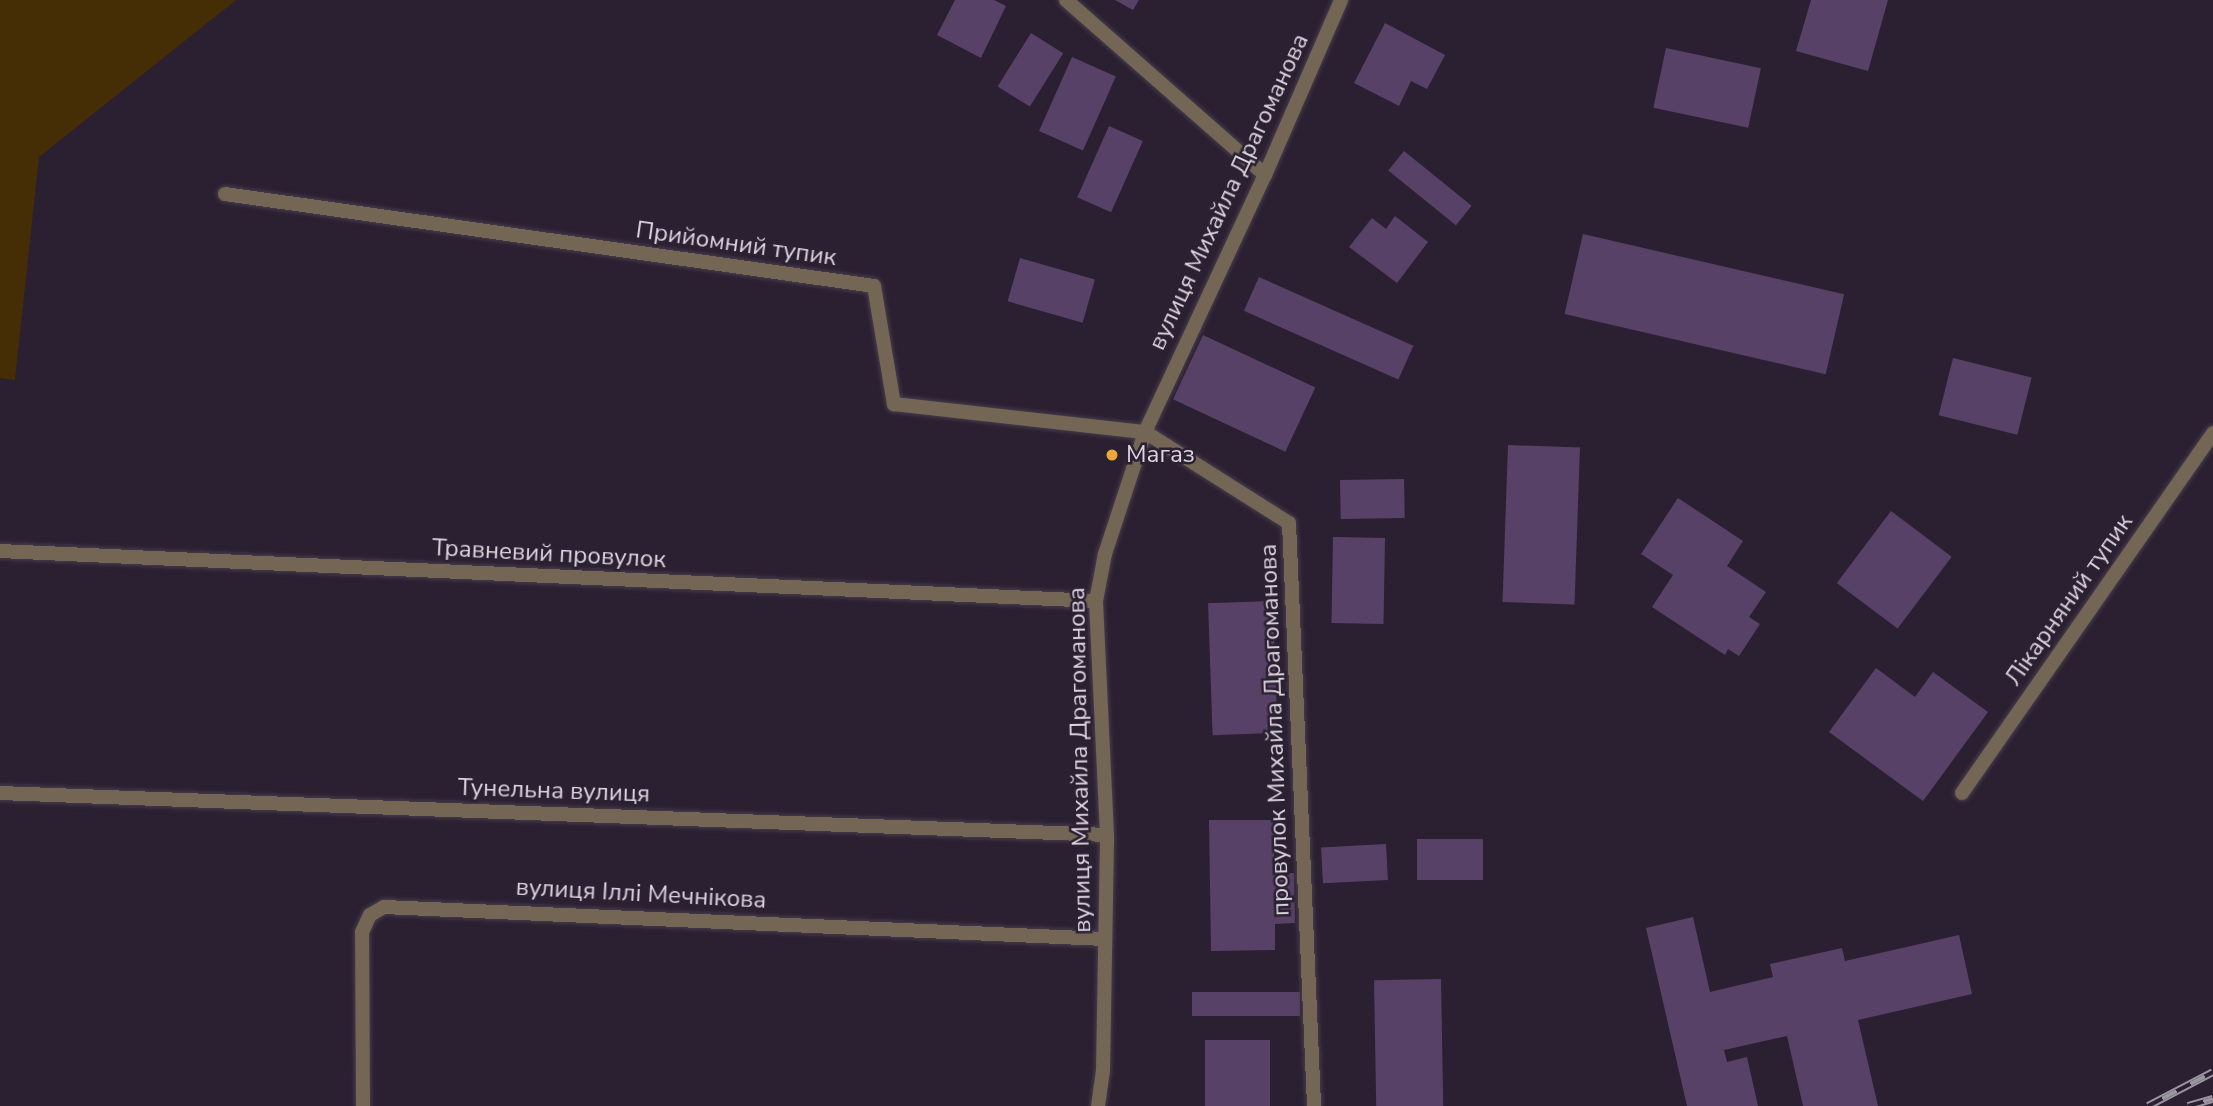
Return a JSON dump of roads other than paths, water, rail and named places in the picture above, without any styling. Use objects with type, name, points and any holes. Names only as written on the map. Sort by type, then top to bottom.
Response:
[{"type":"street","points":[[1066,0],[1265,175]]},
{"type":"street","name":"вулиця Михайла Драгоманова","points":[[1098,1106],[1103,1070],[1107,835],[1096,601],[1105,554],[1144,432],[1265,175],[1341,0]]},
{"type":"street","name":"Прийомний тупик","points":[[225,194],[874,286],[894,404],[1144,432]]},
{"type":"street","name":"провулок Михайла Драгоманова","points":[[1144,432],[1289,523],[1314,1106]]},
{"type":"street","name":"Лікарняний тупик","points":[[1962,793],[2213,433]]},
{"type":"street","name":"Травневий провулок","points":[[0,551],[1096,601]]},
{"type":"street","name":"Тунельна вулиця","points":[[0,793],[1107,835]]},
{"type":"street","name":"вулиця Іллі Мечнікова","points":[[363,1106],[362,932],[370,915],[384,907],[1105,939]]},
{"type":"railway","points":[[2148,1106],[2213,1072]]},
{"type":"railway","points":[[2188,1106],[2213,1099]]},
{"type":"place","name":"Магаз","points":[[1112,455]]}]
